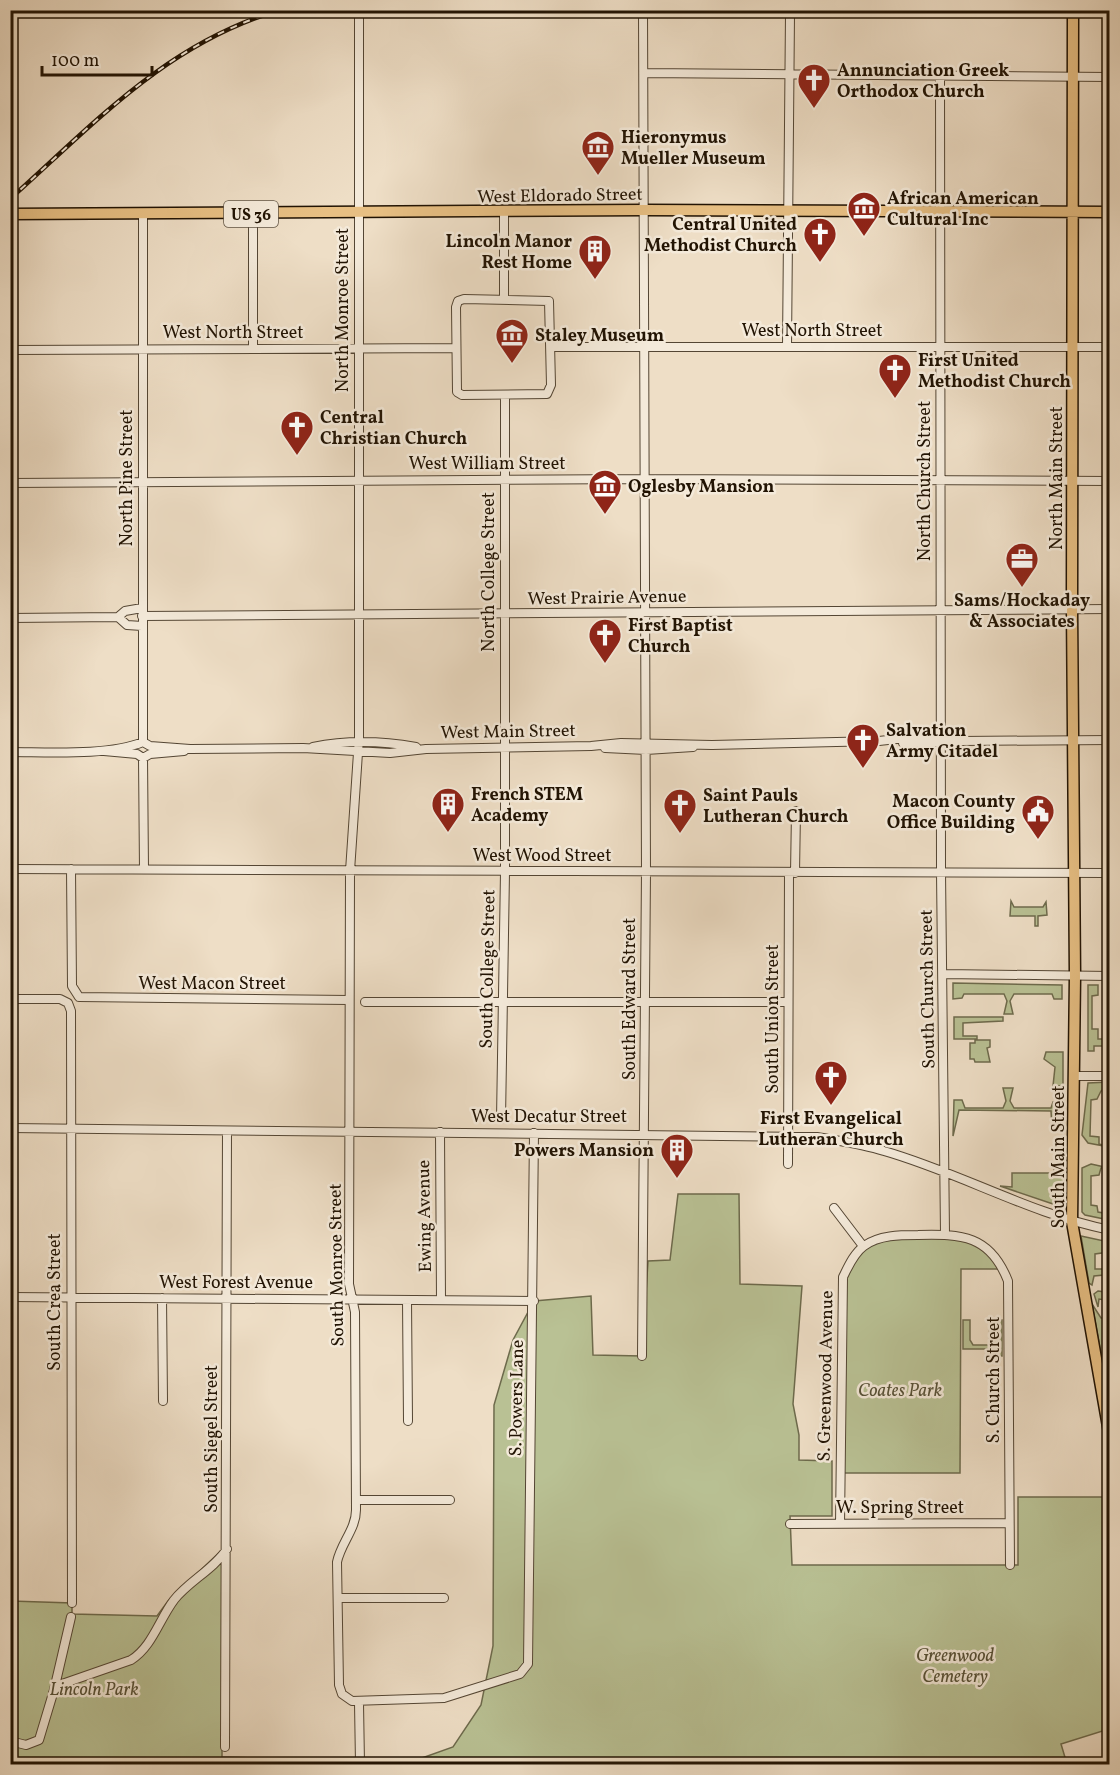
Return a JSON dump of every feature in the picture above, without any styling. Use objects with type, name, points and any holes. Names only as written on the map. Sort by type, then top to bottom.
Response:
[{"type":"main road","name":"North Main Street","points":[[1073,10],[1074,873]]},
{"type":"main road","name":"West Eldorado Street","points":[[10,214],[645,210],[1110,212]]},
{"type":"main road","name":"South Main Street","points":[[1074,873],[1072,1222],[1110,1438]]},
{"type":"street","name":"South Edward Street","points":[[642,1356],[646,872],[644,10]]},
{"type":"street","name":"North Monroe Street","points":[[358,753],[359,12]]},
{"type":"street","points":[[787,347],[790,14]]},
{"type":"street","points":[[644,73],[1110,76]]},
{"type":"street","name":"North Church Street","points":[[940,75],[942,740]]},
{"type":"street","points":[[504,212],[504,299]]},
{"type":"street","name":"North Pine Street","points":[[143,214],[144,869]]},
{"type":"street","points":[[253,214],[253,348]]},
{"type":"street","points":[[504,299],[549,301],[551,347],[549,392],[544,395],[462,395],[457,392],[455,348],[458,301],[504,299]]},
{"type":"street","name":"West North Street","points":[[551,347],[1110,346]]},
{"type":"street","name":"West North Street","points":[[10,350],[455,348]]},
{"type":"street","name":"North College Street","points":[[505,395],[506,748]]},
{"type":"street","name":"West William Street","points":[[10,483],[644,479],[1110,482]]},
{"type":"street","name":"West Prairie Avenue","points":[[142,617],[1110,609]]},
{"type":"street","points":[[118,618],[125,611],[142,617]]},
{"type":"street","points":[[10,618],[118,618],[127,625],[142,617]]},
{"type":"street","name":"West Main Street","points":[[10,752],[303,748],[358,753],[390,753],[426,749],[591,746],[942,740],[1110,740]]},
{"type":"street","name":"South Church Street","points":[[942,740],[941,872],[945,1234]]},
{"type":"street","name":"West Main Street","points":[[303,748],[359,742],[391,743],[426,749]]},
{"type":"street","name":"South College Street","points":[[501,1119],[506,748]]},
{"type":"street","name":"South Monroe Street","points":[[358,753],[350,871],[349,1000],[350,1284],[355,1312],[356,1520],[339,1552],[338,1598],[339,1685],[346,1699],[358,1703]]},
{"type":"street","name":"South Union Street","points":[[788,1164],[788,1002],[796,811]]},
{"type":"street","name":"West Wood Street","points":[[10,869],[1110,873]]},
{"type":"street","name":"West Macon Street","points":[[71,869],[72,986],[76,995],[86,999],[349,1000]]},
{"type":"street","points":[[943,974],[1110,976]]},
{"type":"street","name":"South Crea Street","points":[[10,999],[60,999],[68,1003],[71,1011],[72,1603]]},
{"type":"street","points":[[365,1002],[788,1002]]},
{"type":"street","points":[[1074,1076],[1110,1076]]},
{"type":"street","name":"West Decatur Street","points":[[10,1128],[788,1134],[817,1137],[885,1151],[1072,1222],[1110,1230]]},
{"type":"street","name":"South Siegel Street","points":[[225,1747],[227,1131]]},
{"type":"street","name":"Ewing Avenue","points":[[440,1132],[441,1300]]},
{"type":"street","name":"S. Powers Lane","points":[[358,1703],[444,1698],[520,1674],[528,1664],[534,1300],[534,1133]]},
{"type":"street","points":[[834,1208],[863,1246],[887,1237],[945,1234]]},
{"type":"street","name":"S. Church Street","points":[[945,1234],[966,1236],[987,1248],[996,1257],[1008,1281],[1010,1565]]},
{"type":"street","name":"S. Greenwood Avenue","points":[[840,1524],[841,1289],[849,1264],[863,1246]]},
{"type":"street","name":"West Forest Avenue","points":[[10,1298],[534,1300]]},
{"type":"street","points":[[162,1298],[163,1401]]},
{"type":"street","points":[[407,1300],[408,1421]]},
{"type":"street","points":[[356,1500],[450,1500]]},
{"type":"street","name":"W. Spring Street","points":[[790,1524],[1009,1522]]},
{"type":"street","points":[[54,1690],[71,1678],[131,1660],[141,1654],[174,1600],[208,1571],[227,1549]]},
{"type":"street","points":[[338,1598],[444,1598]]},
{"type":"street","points":[[10,1741],[26,1745],[39,1740],[54,1690],[71,1617]]},
{"type":"street","points":[[358,1703],[359,1763]]},
{"type":"green space","points":[[1011,901],[1014,907],[1043,907],[1046,902],[1047,915],[1038,916],[1038,926],[1035,926],[1035,916],[1010,916]]},
{"type":"green space","points":[[953,983],[1062,985],[1062,999],[1054,999],[1052,994],[1014,994],[1010,1001],[1013,1014],[1004,1014],[1007,1001],[1004,994],[964,994],[962,998],[953,999]]},
{"type":"green space","points":[[1088,985],[1098,985],[1098,995],[1092,996],[1092,1029],[1098,1029],[1098,1039],[1109,1039],[1109,1046],[1094,1046],[1094,1051],[1088,1051]]},
{"type":"green space","points":[[954,1017],[1003,1017],[1003,1021],[963,1023],[963,1036],[977,1036],[977,1039],[954,1039]]},
{"type":"green space","points":[[975,1040],[990,1040],[990,1047],[987,1048],[990,1062],[975,1062],[974,1059],[970,1059],[970,1043],[975,1043]]},
{"type":"green space","points":[[1046,1052],[1063,1052],[1063,1086],[1053,1086],[1055,1067],[1044,1059]]},
{"type":"green space","points":[[1109,1082],[1109,1087],[1101,1091],[1097,1099],[1091,1100],[1090,1136],[1099,1137],[1099,1144],[1109,1147],[1088,1143],[1082,1135],[1088,1083]]},
{"type":"green space","points":[[1003,1088],[1013,1088],[1010,1101],[1014,1108],[1051,1108],[1053,1102],[1063,1102],[1063,1127],[1052,1127],[1051,1111],[959,1110],[953,1136],[954,1100],[962,1100],[965,1108],[1003,1108],[1006,1101]]},
{"type":"green space","points":[[1091,1164],[1109,1168],[1101,1168],[1099,1175],[1091,1176],[1091,1205],[1097,1206],[1098,1212],[1109,1214],[1109,1220],[1085,1215],[1082,1212],[1082,1168]]},
{"type":"green space","points":[[1054,1166],[1063,1168],[1063,1197],[1059,1206],[1000,1186],[1012,1187],[1012,1173],[1054,1173]]},
{"type":"green space","points":[[678,1194],[739,1194],[740,1284],[802,1286],[793,1404],[799,1435],[799,1460],[832,1461],[832,1516],[790,1516],[792,1565],[1018,1565],[1018,1497],[1105,1497],[1109,1729],[1061,1744],[1067,1764],[11,1764],[11,1601],[72,1603],[72,1614],[157,1616],[168,1601],[223,1549],[222,1757],[359,1761],[422,1758],[453,1747],[481,1705],[493,1646],[494,1405],[513,1340],[534,1301],[591,1296],[593,1355],[642,1356],[648,1261],[670,1260]]},
{"type":"green space","name":"Coates Park","points":[[966,1236],[1004,1269],[961,1269],[960,1473],[840,1473],[841,1289],[863,1246],[887,1237]]},
{"type":"green space","points":[[1081,1236],[1109,1242],[1109,1252],[1095,1254],[1095,1269],[1104,1269],[1104,1275],[1094,1276],[1092,1285],[1089,1283]]},
{"type":"green space","points":[[1098,1291],[1105,1292],[1105,1298],[1109,1298],[1109,1398],[1092,1304],[1101,1318],[1106,1318],[1105,1300],[1099,1299],[1098,1307],[1094,1294]]},
{"type":"green space","points":[[963,1320],[970,1320],[970,1340],[973,1345],[989,1345],[990,1320],[1002,1320],[1002,1356],[994,1356],[993,1349],[963,1349]]},
{"type":"railway","points":[[10,199],[134,88],[167,64],[239,24],[280,10]]},
{"type":"place","name":"Annunciation Greek Orthodox Church","points":[[814,109]]},
{"type":"place","name":"Hieronymus Mueller Museum","points":[[598,176]]},
{"type":"place","name":"African American Cultural Inc","points":[[864,237]]},
{"type":"place","name":"Central United Methodist Church","points":[[820,263]]},
{"type":"place","name":"Lincoln Manor Rest Home","points":[[595,280]]},
{"type":"place","name":"Staley Museum","points":[[512,364]]},
{"type":"place","name":"First United Methodist Church","points":[[895,399]]},
{"type":"place","name":"Central Christian Church","points":[[297,456]]},
{"type":"place","name":"Oglesby Mansion","points":[[605,515]]},
{"type":"place","name":"Sams/Hockaday & Associates","points":[[1022,588]]},
{"type":"place","name":"First Baptist Church","points":[[605,664]]},
{"type":"place","name":"Salvation Army Citadel","points":[[863,769]]},
{"type":"place","name":"French STEM Academy","points":[[448,833]]},
{"type":"place","name":"Saint Pauls Lutheran Church","points":[[680,834]]},
{"type":"place","name":"Macon County Office Building","points":[[1038,840]]},
{"type":"place","name":"First Evangelical Lutheran Church","points":[[831,1106]]},
{"type":"place","name":"Powers Mansion","points":[[677,1179]]},
{"type":"park label","name":"Greenwood Cemetery","points":[[955,1665]]},
{"type":"park label","name":"Lincoln Park","points":[[94,1689]]}]
